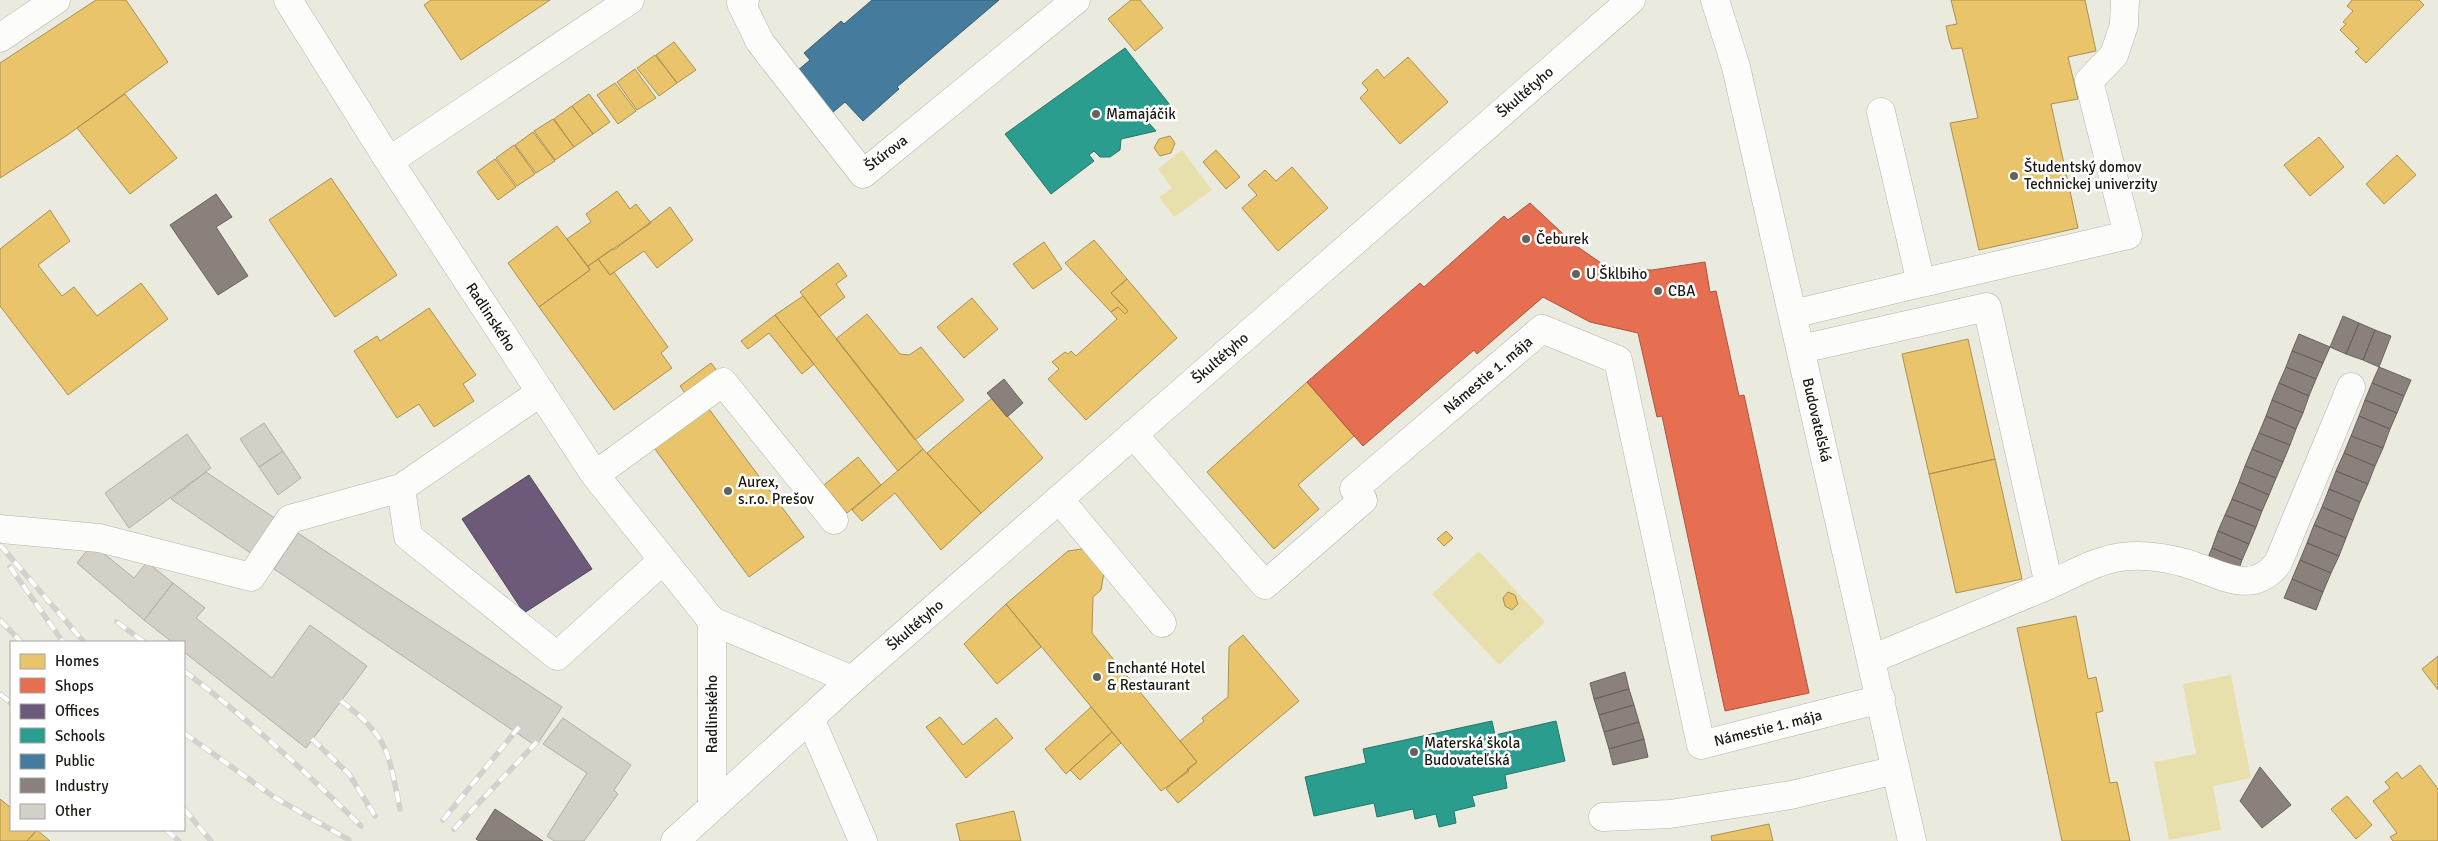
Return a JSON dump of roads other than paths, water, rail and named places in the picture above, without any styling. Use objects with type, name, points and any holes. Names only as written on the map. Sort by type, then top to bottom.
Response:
[{"type":"street","points":[[389,161],[630,0]]},
{"type":"street","name":"Štúrova","points":[[745,0],[741,3],[760,42],[863,174],[1076,0]]},
{"type":"street","name":"Škultétyho","points":[[675,841],[852,680],[1631,0]]},
{"type":"street","name":"Budovateľská","points":[[1715,0],[1736,67],[1912,841]]},
{"type":"street","points":[[1793,314],[2128,235],[2089,81],[2114,55],[2124,25],[2124,0]]},
{"type":"street","points":[[0,38],[54,1]]},
{"type":"street","name":"Radlinského","points":[[294,2],[389,161],[595,475],[712,621],[852,680]]},
{"type":"street","points":[[1881,112],[1921,283]]},
{"type":"street","points":[[1801,349],[1986,307],[2050,585]]},
{"type":"street","name":"Námestie 1. mája","points":[[1133,434],[1265,585],[1364,500],[1354,489],[1542,329],[1618,360],[1701,745],[1881,699]]},
{"type":"street","points":[[595,475],[723,382],[834,520]]},
{"type":"street","points":[[1872,660],[2050,585],[2086,567],[2120,557],[2152,555],[2186,563],[2232,580],[2255,580],[2269,574],[2278,563],[2351,387]]},
{"type":"street","points":[[0,529],[99,538],[251,577],[290,519],[401,488],[541,392]]},
{"type":"street","points":[[401,488],[408,536],[557,656],[663,560]]},
{"type":"street","points":[[1059,498],[1162,623]]},
{"type":"street","name":"Radlinského","points":[[712,621],[712,806]]},
{"type":"street","points":[[810,718],[863,841]]},
{"type":"street","points":[[1604,817],[1670,814],[1782,797],[1896,770]]},
{"type":"railway","points":[[0,545],[83,641]]},
{"type":"railway","points":[[10,567],[62,641]]},
{"type":"railway","points":[[0,620],[20,641]]},
{"type":"railway","points":[[117,622],[143,641]]},
{"type":"railway","points":[[185,672],[275,746],[361,826]]},
{"type":"railway","points":[[0,694],[10,702]]},
{"type":"railway","points":[[341,701],[369,725],[378,736],[393,773],[400,809]]},
{"type":"railway","points":[[443,820],[519,727]]},
{"type":"railway","points":[[185,734],[274,797],[349,840]]},
{"type":"railway","points":[[312,739],[349,774],[375,816]]},
{"type":"railway","points":[[454,829],[537,742]]},
{"type":"railway","points":[[185,810],[211,841]]},
{"type":"railway","points":[[167,831],[179,841]]},
{"type":"place","name":"Mamajáčik","points":[[1096,114]]},
{"type":"place","name":"Študentský domov Technickej univerzity","points":[[2014,176]]},
{"type":"place","name":"Čeburek","points":[[1526,239]]},
{"type":"place","name":"U Šklbiho","points":[[1576,274]]},
{"type":"place","name":"CBA","points":[[1658,291]]},
{"type":"place","name":"Aurex, s.r.o. Prešov","points":[[728,491]]},
{"type":"place","name":"Enchanté Hotel & Restaurant","points":[[1097,677]]},
{"type":"place","name":"Materská škola Budovateľská","points":[[1414,752]]}]
